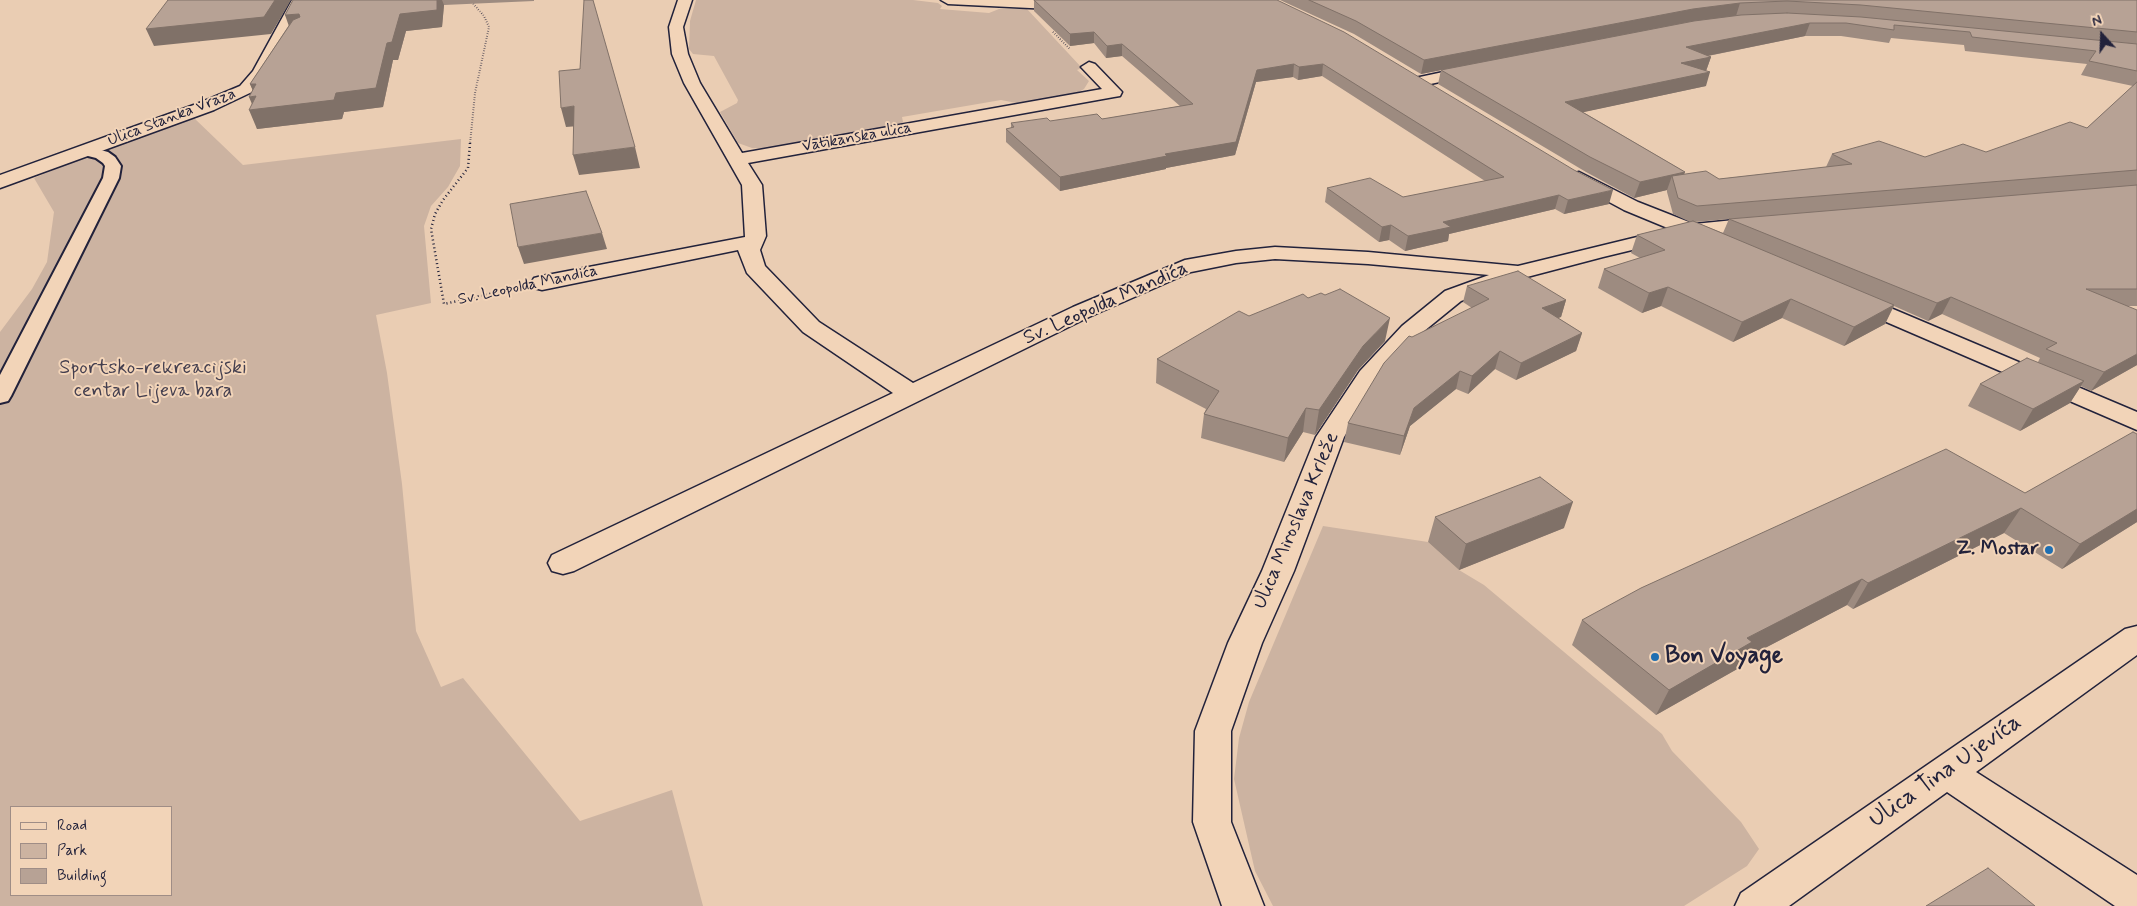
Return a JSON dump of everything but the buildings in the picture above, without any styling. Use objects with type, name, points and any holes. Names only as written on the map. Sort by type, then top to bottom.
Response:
[{"type":"street","name":"Ulica Stanka Vraza","points":[[0,182],[208,106],[246,90],[260,73],[299,0]]},
{"type":"street","points":[[685,0],[676,27],[680,54],[692,83],[752,185],[756,236],[749,250],[755,268],[811,327],[912,394]]},
{"type":"street","points":[[948,0],[1027,5],[1087,6]]},
{"type":"street","name":"Vatikanska ulica","points":[[737,159],[1114,92],[1089,68]]},
{"type":"street","points":[[1445,96],[1413,77],[1488,68]]},
{"type":"street","points":[[1563,168],[1631,206],[1728,245]]},
{"type":"street","name":"Ulica Miroslava Krleže","points":[[1243,906],[1212,822],[1213,731],[1245,643],[1278,571],[1330,437],[1369,376],[1410,331],[1453,296],[1519,272],[1692,230],[1779,222]]},
{"type":"street","name":"Sv. Leopolda Mandića","points":[[542,283],[722,246],[753,242]]},
{"type":"street","name":"Sv. Leopolda Mandića","points":[[563,563],[1081,312],[1185,267],[1275,253],[1368,258],[1519,272]]},
{"type":"street","points":[[1837,292],[2137,422]]},
{"type":"street","name":"Ulica Tina Ujevića","points":[[1756,906],[2137,638]]},
{"type":"street","points":[[1946,772],[2137,898]]},
{"type":"lane","points":[[0,396],[111,178],[113,166],[109,160],[102,155],[86,151]]},
{"type":"path","name":"Sv. Leopolda Mandića","points":[[470,0],[484,16],[488,27],[488,37],[475,93],[468,168],[443,200],[435,214],[431,228],[444,304],[542,283]]},
{"type":"path","points":[[1027,5],[1089,68]]},
{"type":"green space","points":[[696,0],[913,0],[938,3],[942,6],[940,9],[989,13],[999,9],[1027,9],[1082,68],[1077,70],[1089,81],[1084,89],[1072,96],[1027,105],[1001,100],[902,117],[903,122],[900,126],[772,149],[752,148],[738,143],[720,112],[737,103],[738,100],[714,56],[693,54],[689,49],[690,21]]},
{"type":"green space","name":"Sportsko-rekreacijski centar Lijeva bara","points":[[194,118],[243,165],[461,139],[460,166],[448,187],[431,206],[424,226],[431,303],[376,315],[387,373],[402,484],[416,631],[441,687],[463,678],[580,821],[672,790],[703,906],[0,906],[0,332],[32,289],[47,262],[54,212],[34,178],[120,143]]},
{"type":"green space","points":[[1323,526],[1428,542],[1459,570],[1484,585],[1662,734],[1672,751],[1741,822],[1759,849],[1747,866],[1684,906],[1273,906],[1255,871],[1234,779],[1239,738],[1249,702]]},
{"type":"place","name":"Z. Mostar","points":[[2049,550]]},
{"type":"place","name":"Bon Voyage","points":[[1655,657]]}]
